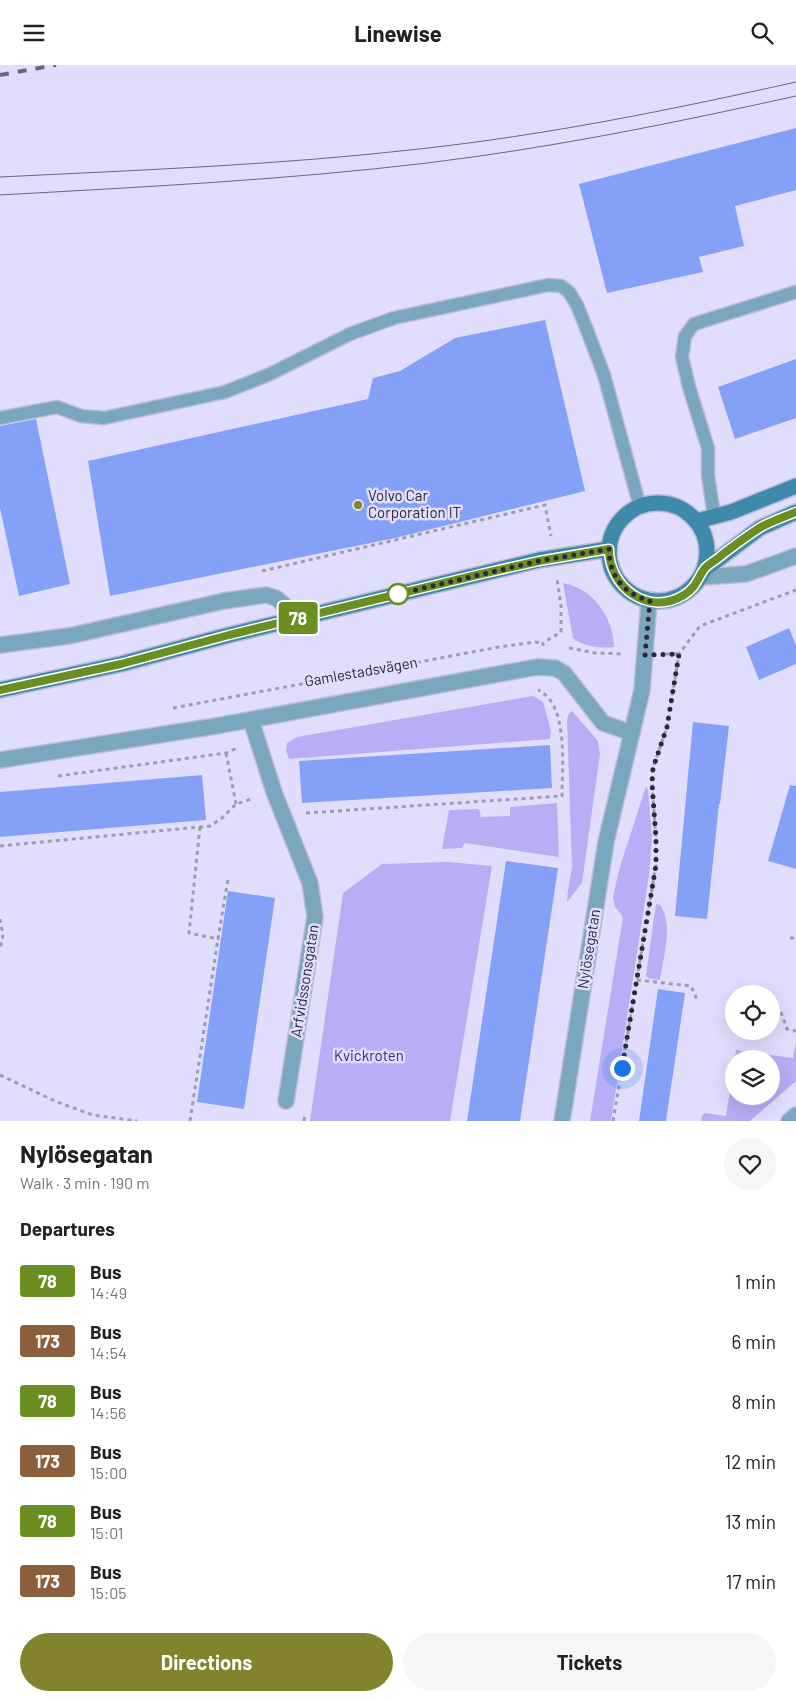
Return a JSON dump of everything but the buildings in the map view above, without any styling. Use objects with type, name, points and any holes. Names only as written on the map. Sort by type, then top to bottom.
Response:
[{"type":"street","points":[[697,521],[731,512],[796,486]]},
{"type":"street","points":[[655,503],[670,505],[685,511],[697,521],[705,536],[708,552],[703,573],[696,584],[683,595],[667,601],[650,601],[632,595],[620,582],[611,567],[609,549],[613,534],[621,521],[633,510],[655,503]]},
{"type":"street","points":[[703,573],[760,528],[796,512]]},
{"type":"street","points":[[0,690],[121,664],[290,620],[481,574],[555,558],[609,549]]},
{"type":"street","points":[[703,573],[746,574],[796,556]]},
{"type":"street","points":[[0,645],[69,636],[224,601],[266,595],[276,598],[283,604],[290,620]]},
{"type":"street","name":"Nylösegatan","points":[[562,1121],[606,843],[642,690],[650,601]]},
{"type":"street","name":"Gamlestadsvägen","points":[[0,760],[251,720],[538,667],[554,669],[564,673],[603,723],[632,733]]},
{"type":"street","name":"Arfvidssonsgatan","points":[[251,720],[274,792],[310,883],[315,917],[286,1101]]},
{"type":"street","points":[[789,1121],[796,1115]]},
{"type":"lane","points":[[0,418],[57,407],[82,416],[104,418],[225,392],[268,375],[350,334],[394,317],[548,285],[561,286],[569,292],[577,305],[604,375],[640,507]]},
{"type":"lane","points":[[714,516],[708,475],[708,448],[689,387],[682,357],[685,336],[694,324],[796,292]]},
{"type":"path","points":[[258,572],[545,505],[555,558],[561,606],[561,631],[543,643],[538,667],[537,690],[546,694],[558,714],[562,754],[562,796],[303,814]]},
{"type":"path","points":[[613,1121],[656,865],[653,768],[667,727],[679,654],[700,626],[796,590]]},
{"type":"path","name":"Gamlestadsvägen","points":[[170,709],[243,693],[499,647],[535,642],[552,645]]},
{"type":"path","points":[[560,647],[595,653],[679,654]]},
{"type":"path","points":[[54,776],[226,753],[240,747],[259,745]]},
{"type":"path","points":[[226,753],[236,804]]},
{"type":"path","points":[[0,846],[210,826],[222,818],[236,804],[274,792]]},
{"type":"path","points":[[200,827],[189,933],[218,939]]},
{"type":"path","points":[[190,1121],[228,879]]},
{"type":"path","points":[[0,919],[3,935],[0,950]]},
{"type":"path","points":[[790,938],[796,938]]},
{"type":"path","points":[[637,980],[691,985],[698,1003]]},
{"type":"path","points":[[781,1012],[787,1029],[796,1031]]},
{"type":"path","points":[[0,1075],[57,1102],[93,1115],[137,1121]]},
{"type":"path","points":[[304,1121],[306,1111]]},
{"type":"green space","points":[[563,583],[583,591],[599,606],[610,625],[614,647],[592,646],[573,638]]},
{"type":"green space","points":[[533,696],[543,702],[551,731],[550,739],[289,759],[286,751],[287,743],[297,737]]},
{"type":"green space","points":[[572,711],[598,741],[600,754],[582,883],[567,902],[572,867],[567,719]]},
{"type":"green space","points":[[646,786],[648,790],[652,837],[649,875],[611,1121],[590,1121],[623,917],[615,907],[613,897],[619,870]]},
{"type":"green space","points":[[557,803],[559,857],[465,843],[462,848],[442,849],[449,810],[479,809],[481,817],[510,816],[510,807]]},
{"type":"green space","name":"Kvickroten","points":[[449,862],[492,866],[450,1121],[310,1121],[343,893],[382,864]]},
{"type":"green space","points":[[656,904],[660,905],[664,913],[667,931],[660,980],[648,978],[646,975]]},
{"type":"green space","points":[[796,1041],[796,1081],[780,1095],[780,1056],[793,1058]]},
{"type":"green space","points":[[728,1105],[768,1105],[750,1121],[701,1121],[702,1115],[705,1113],[726,1116]]},
{"type":"tram line","points":[[0,177],[262,163],[419,149],[514,137],[608,121],[796,82]]},
{"type":"tram line","points":[[0,195],[267,178],[427,163],[520,150],[612,134],[796,96]]},
{"type":"railway","points":[[0,75],[56,65]]},
{"type":"bus line","name":"78","points":[[0,690],[121,664],[229,635],[481,574],[539,561],[609,549],[609,558],[614,575],[625,589],[632,595],[650,601],[667,601],[675,599],[690,590],[705,569],[735,545],[760,528],[796,512]]},
{"type":"place","name":"Volvo Car Corporation IT","points":[[358,505]]},
{"type":"route","points":[[398,594],[539,561],[609,549],[609,558],[614,575],[625,589],[632,595],[650,601],[645,655],[679,654],[667,727],[653,768],[656,865],[622,1068]]}]
